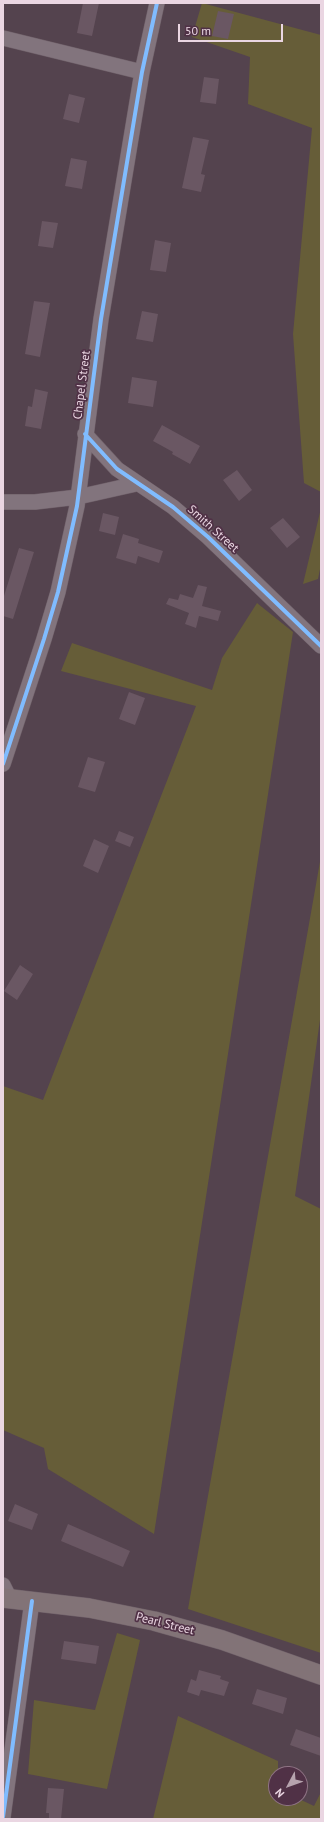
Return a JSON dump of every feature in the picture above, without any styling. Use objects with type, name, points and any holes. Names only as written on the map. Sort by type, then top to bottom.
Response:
[{"type":"main road","name":"Pearl Street","points":[[5,1594],[32,1601],[89,1608],[154,1621],[222,1640],[321,1676]]},
{"type":"street","name":"Chapel Street","points":[[3,764],[56,597],[78,497],[102,312],[142,72],[157,3]]},
{"type":"street","points":[[3,38],[142,72]]},
{"type":"street","name":"Smith Street","points":[[85,434],[108,461],[136,484],[173,507],[208,537],[321,646]]},
{"type":"street","points":[[3,502],[35,502],[78,497],[136,484]]},
{"type":"street","points":[[3,1818],[32,1601]]},
{"type":"shaded area","points":[[202,3],[321,35],[321,492],[304,483],[293,334],[312,128],[248,104],[250,57],[192,37]]},
{"type":"shaded area","points":[[321,508],[321,564],[318,579],[303,584]]},
{"type":"shaded area","points":[[257,603],[293,632],[154,1534],[48,1469],[44,1448],[3,1430],[3,1086],[43,1100],[196,706],[61,671],[72,643],[212,690],[222,658]]},
{"type":"shaded area","points":[[321,856],[321,1013],[295,1196],[321,1209],[321,1653],[188,1609]]},
{"type":"shaded area","points":[[117,1633],[140,1640],[107,1789],[28,1774],[34,1700],[95,1710]]},
{"type":"shaded area","points":[[178,1716],[278,1761],[278,1766],[268,1766],[268,1806],[308,1806],[308,1803],[314,1806],[321,1792],[321,1819],[153,1819]]},
{"type":"building","points":[[83,3],[99,3],[92,36],[77,33]]},
{"type":"building","points":[[218,11],[234,14],[228,39],[212,36]]},
{"type":"building","points":[[204,77],[219,79],[216,104],[200,102]]},
{"type":"building","points":[[69,94],[85,98],[79,123],[63,119]]},
{"type":"building","points":[[193,137],[209,140],[201,174],[205,175],[201,192],[182,188]]},
{"type":"building","points":[[71,158],[87,161],[82,189],[65,186]]},
{"type":"building","points":[[42,221],[58,223],[53,248],[38,246]]},
{"type":"building","points":[[155,240],[171,243],[166,272],[150,270]]},
{"type":"building","points":[[34,301],[50,303],[40,357],[25,354]]},
{"type":"building","points":[[142,311],[158,314],[153,342],[136,339]]},
{"type":"building","points":[[132,377],[157,381],[153,407],[128,403]]},
{"type":"building","points":[[35,389],[48,392],[41,429],[25,426],[28,406],[32,407]]},
{"type":"building","points":[[162,425],[200,446],[190,464],[172,454],[173,452],[153,441]]},
{"type":"building","points":[[237,470],[252,490],[239,501],[223,480]]},
{"type":"building","points":[[103,513],[119,517],[115,535],[99,531]]},
{"type":"building","points":[[283,518],[300,537],[287,548],[270,528]]},
{"type":"building","points":[[123,534],[139,539],[138,543],[163,551],[159,563],[138,556],[136,564],[116,558]]},
{"type":"building","points":[[19,548],[34,552],[13,619],[3,616],[3,599]]},
{"type":"building","points":[[198,585],[207,587],[202,606],[221,611],[218,621],[199,616],[196,628],[185,624],[189,613],[166,604],[169,598],[178,600],[180,594],[193,598]]},
{"type":"building","points":[[129,692],[145,698],[135,725],[119,719]]},
{"type":"building","points":[[88,757],[105,762],[95,792],[78,787]]},
{"type":"building","points":[[119,831],[134,837],[130,847],[115,841]]},
{"type":"building","points":[[94,839],[109,846],[98,873],[83,866]]},
{"type":"building","points":[[20,965],[33,974],[17,1000],[4,991]]},
{"type":"building","points":[[15,1504],[38,1514],[32,1530],[8,1521]]},
{"type":"building","points":[[68,1524],[130,1551],[123,1567],[61,1541]]},
{"type":"building","points":[[64,1641],[99,1646],[96,1664],[61,1659]]},
{"type":"building","points":[[199,1670],[221,1676],[220,1679],[229,1682],[224,1696],[201,1690],[199,1696],[187,1692],[191,1679],[196,1681]]},
{"type":"building","points":[[257,1689],[287,1698],[283,1714],[252,1704]]},
{"type":"building","points":[[296,1729],[321,1738],[321,1756],[290,1745]]},
{"type":"building","points":[[48,1788],[64,1789],[61,1819],[49,1819],[49,1813],[46,1813]]},
{"type":"cycle path","points":[[3,764],[58,592],[77,506],[101,319],[142,72],[157,3]]},
{"type":"cycle path","points":[[85,434],[117,469],[173,507],[208,537],[321,646]]},
{"type":"cycle path","points":[[3,1817],[32,1601]]}]
